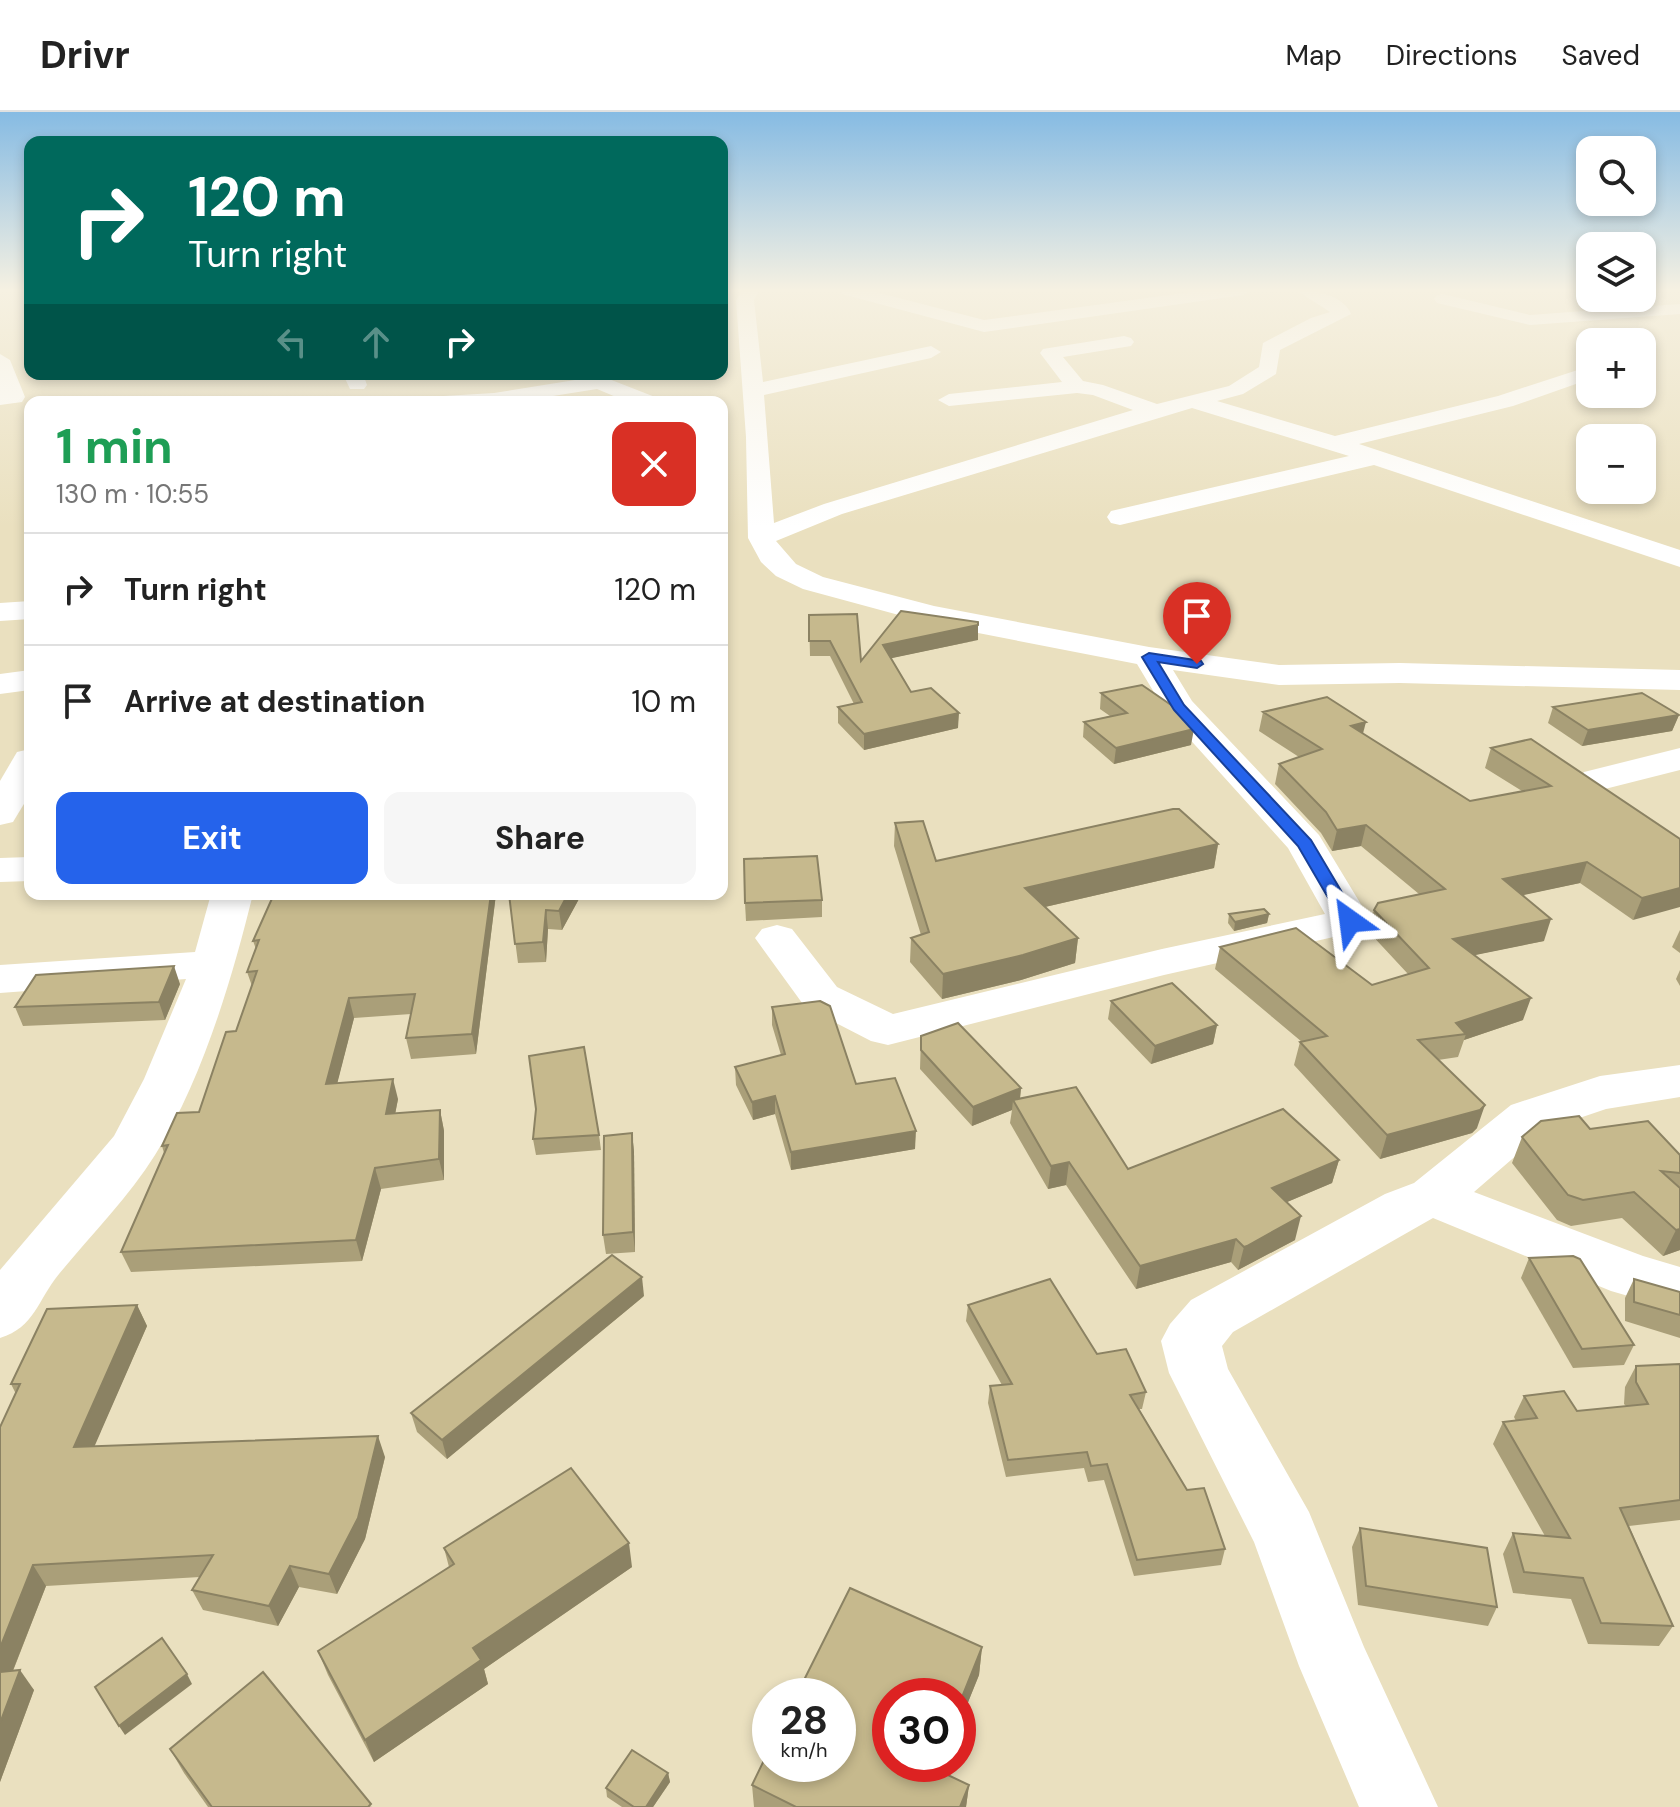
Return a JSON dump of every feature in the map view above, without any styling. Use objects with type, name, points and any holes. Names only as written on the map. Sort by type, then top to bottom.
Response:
[{"type":"street","points":[[0,399],[14,397],[9,369]]},
{"type":"street","points":[[750,369],[752,391],[746,435],[761,538],[771,556],[786,570],[845,593],[932,615],[1149,657],[1279,675],[1400,673],[1680,680]]},
{"type":"street","points":[[752,391],[853,369]]},
{"type":"street","points":[[1063,369],[1077,387]]},
{"type":"street","points":[[761,538],[833,509],[1196,402],[1247,383],[1269,369]]},
{"type":"street","points":[[1333,444],[1505,401],[1576,377]]},
{"type":"street","points":[[507,396],[578,380]]},
{"type":"street","points":[[592,380],[632,396]]},
{"type":"street","points":[[949,400],[1077,387],[1096,389],[1157,411]]},
{"type":"street","points":[[1196,402],[1680,559]]},
{"type":"street","points":[[1120,517],[1373,458]]},
{"type":"street","points":[[0,612],[24,610]]},
{"type":"street","points":[[777,938],[821,997],[888,1030],[1162,962],[1350,921],[1305,843],[1179,707],[1149,657]]},
{"type":"street","points":[[0,684],[24,681]]},
{"type":"street","points":[[1597,780],[1680,759]]},
{"type":"street","points":[[0,814],[24,771]]},
{"type":"street","points":[[0,821],[24,819]]},
{"type":"street","points":[[0,870],[24,869]]},
{"type":"street","points":[[0,1315],[18,1262],[135,1146],[172,1069],[213,964],[230,900]]},
{"type":"street","points":[[0,979],[213,964]]},
{"type":"street","points":[[1399,1807],[1335,1666],[1285,1534],[1199,1373],[1191,1341],[1212,1316],[1404,1208],[1433,1197],[1529,1117],[1600,1093],[1680,1081]]},
{"type":"street","points":[[1433,1197],[1631,1275],[1680,1289]]},
{"type":"building","points":[[901,611],[978,622],[978,625],[883,645],[911,692],[931,688],[959,713],[864,734],[838,707],[862,702],[830,641],[809,641],[809,615],[857,614],[861,661]]},
{"type":"building","points":[[1142,685],[1174,707],[1194,729],[1116,748],[1084,722],[1127,713],[1101,693]]},
{"type":"building","points":[[1642,693],[1679,715],[1588,730],[1553,707]]},
{"type":"building","points":[[1327,697],[1366,722],[1351,726],[1470,801],[1551,786],[1491,748],[1531,739],[1680,839],[1680,888],[1642,898],[1587,862],[1503,879],[1551,919],[1453,939],[1531,998],[1456,1023],[1466,1034],[1418,1040],[1485,1105],[1480,1110],[1387,1135],[1300,1042],[1327,1036],[1220,947],[1296,928],[1372,985],[1429,968],[1374,910],[1378,903],[1445,889],[1366,825],[1337,830],[1326,812],[1279,764],[1322,749],[1263,712]]},
{"type":"building","points":[[1179,809],[1218,844],[1025,888],[1078,938],[943,974],[911,938],[929,932],[895,823],[923,821],[936,861]]},
{"type":"building","points":[[817,856],[822,900],[745,903],[744,859]]},
{"type":"building","points":[[271,900],[490,900],[472,1034],[406,1038],[415,994],[349,998],[326,1084],[393,1079],[386,1114],[440,1110],[439,1159],[375,1168],[356,1240],[121,1252],[168,1145],[162,1146],[177,1113],[199,1112],[226,1032],[236,1031],[257,971],[247,972],[259,940],[253,941]]},
{"type":"building","points":[[510,900],[565,900],[559,911],[546,910],[543,942],[515,944]]},
{"type":"building","points":[[1264,909],[1269,914],[1235,922],[1229,914]]},
{"type":"building","points":[[174,966],[159,1002],[15,1007],[36,975]]},
{"type":"building","points":[[1172,983],[1217,1025],[1155,1046],[1111,1001]]},
{"type":"building","points":[[820,1001],[830,1006],[856,1084],[895,1078],[916,1131],[791,1152],[775,1096],[752,1102],[735,1067],[785,1054],[772,1007]]},
{"type":"building","points":[[958,1023],[1021,1088],[973,1107],[921,1050],[921,1036]]},
{"type":"building","points":[[584,1047],[599,1135],[533,1139],[536,1109],[529,1056]]},
{"type":"building","points":[[1076,1087],[1128,1169],[1283,1109],[1339,1160],[1272,1188],[1301,1216],[1247,1246],[1244,1247],[1236,1239],[1140,1266],[1069,1162],[1051,1166],[1013,1100]]},
{"type":"building","points":[[1579,1116],[1590,1129],[1648,1121],[1680,1155],[1680,1173],[1661,1171],[1680,1188],[1680,1229],[1676,1230],[1634,1192],[1583,1200],[1568,1195],[1522,1137],[1541,1121]]},
{"type":"building","points":[[632,1133],[633,1232],[603,1235],[604,1136]]},
{"type":"building","points":[[612,1255],[642,1277],[442,1440],[411,1413]]},
{"type":"building","points":[[1573,1256],[1580,1259],[1634,1345],[1582,1349],[1529,1258]]},
{"type":"building","points":[[1050,1279],[1097,1354],[1126,1349],[1146,1392],[1130,1395],[1187,1490],[1204,1488],[1225,1549],[1137,1560],[1107,1464],[1091,1466],[1087,1452],[1008,1460],[990,1386],[1012,1384],[968,1305]]},
{"type":"building","points":[[1634,1279],[1680,1292],[1680,1315],[1634,1302]]},
{"type":"building","points":[[137,1305],[74,1447],[378,1436],[358,1518],[329,1574],[290,1566],[269,1606],[192,1590],[213,1555],[33,1565],[0,1648],[0,1427],[20,1384],[11,1384],[47,1309]]},
{"type":"building","points":[[1680,1364],[1680,1500],[1620,1508],[1673,1626],[1601,1623],[1583,1578],[1524,1572],[1513,1533],[1570,1538],[1503,1422],[1537,1418],[1524,1396],[1564,1391],[1577,1411],[1648,1404],[1636,1382],[1636,1366]]},
{"type":"building","points":[[571,1468],[629,1543],[473,1648],[481,1660],[365,1740],[318,1651],[454,1564],[444,1548]]},
{"type":"building","points":[[1360,1528],[1487,1548],[1497,1607],[1366,1586]]},
{"type":"building","points":[[850,1588],[982,1647],[970,1678],[872,1678],[872,1782],[963,1782],[969,1785],[960,1807],[796,1807],[752,1785],[753,1782],[856,1782],[856,1678],[805,1678]]},
{"type":"building","points":[[162,1638],[187,1674],[119,1726],[95,1687]]},
{"type":"building","points":[[20,1670],[0,1723],[0,1672]]},
{"type":"building","points":[[263,1672],[371,1804],[368,1807],[212,1807],[170,1749]]},
{"type":"building","points":[[632,1750],[668,1773],[646,1807],[634,1807],[606,1788]]},
{"type":"route","points":[[1197,664],[1149,657],[1179,707],[1305,843],[1350,921]]}]
